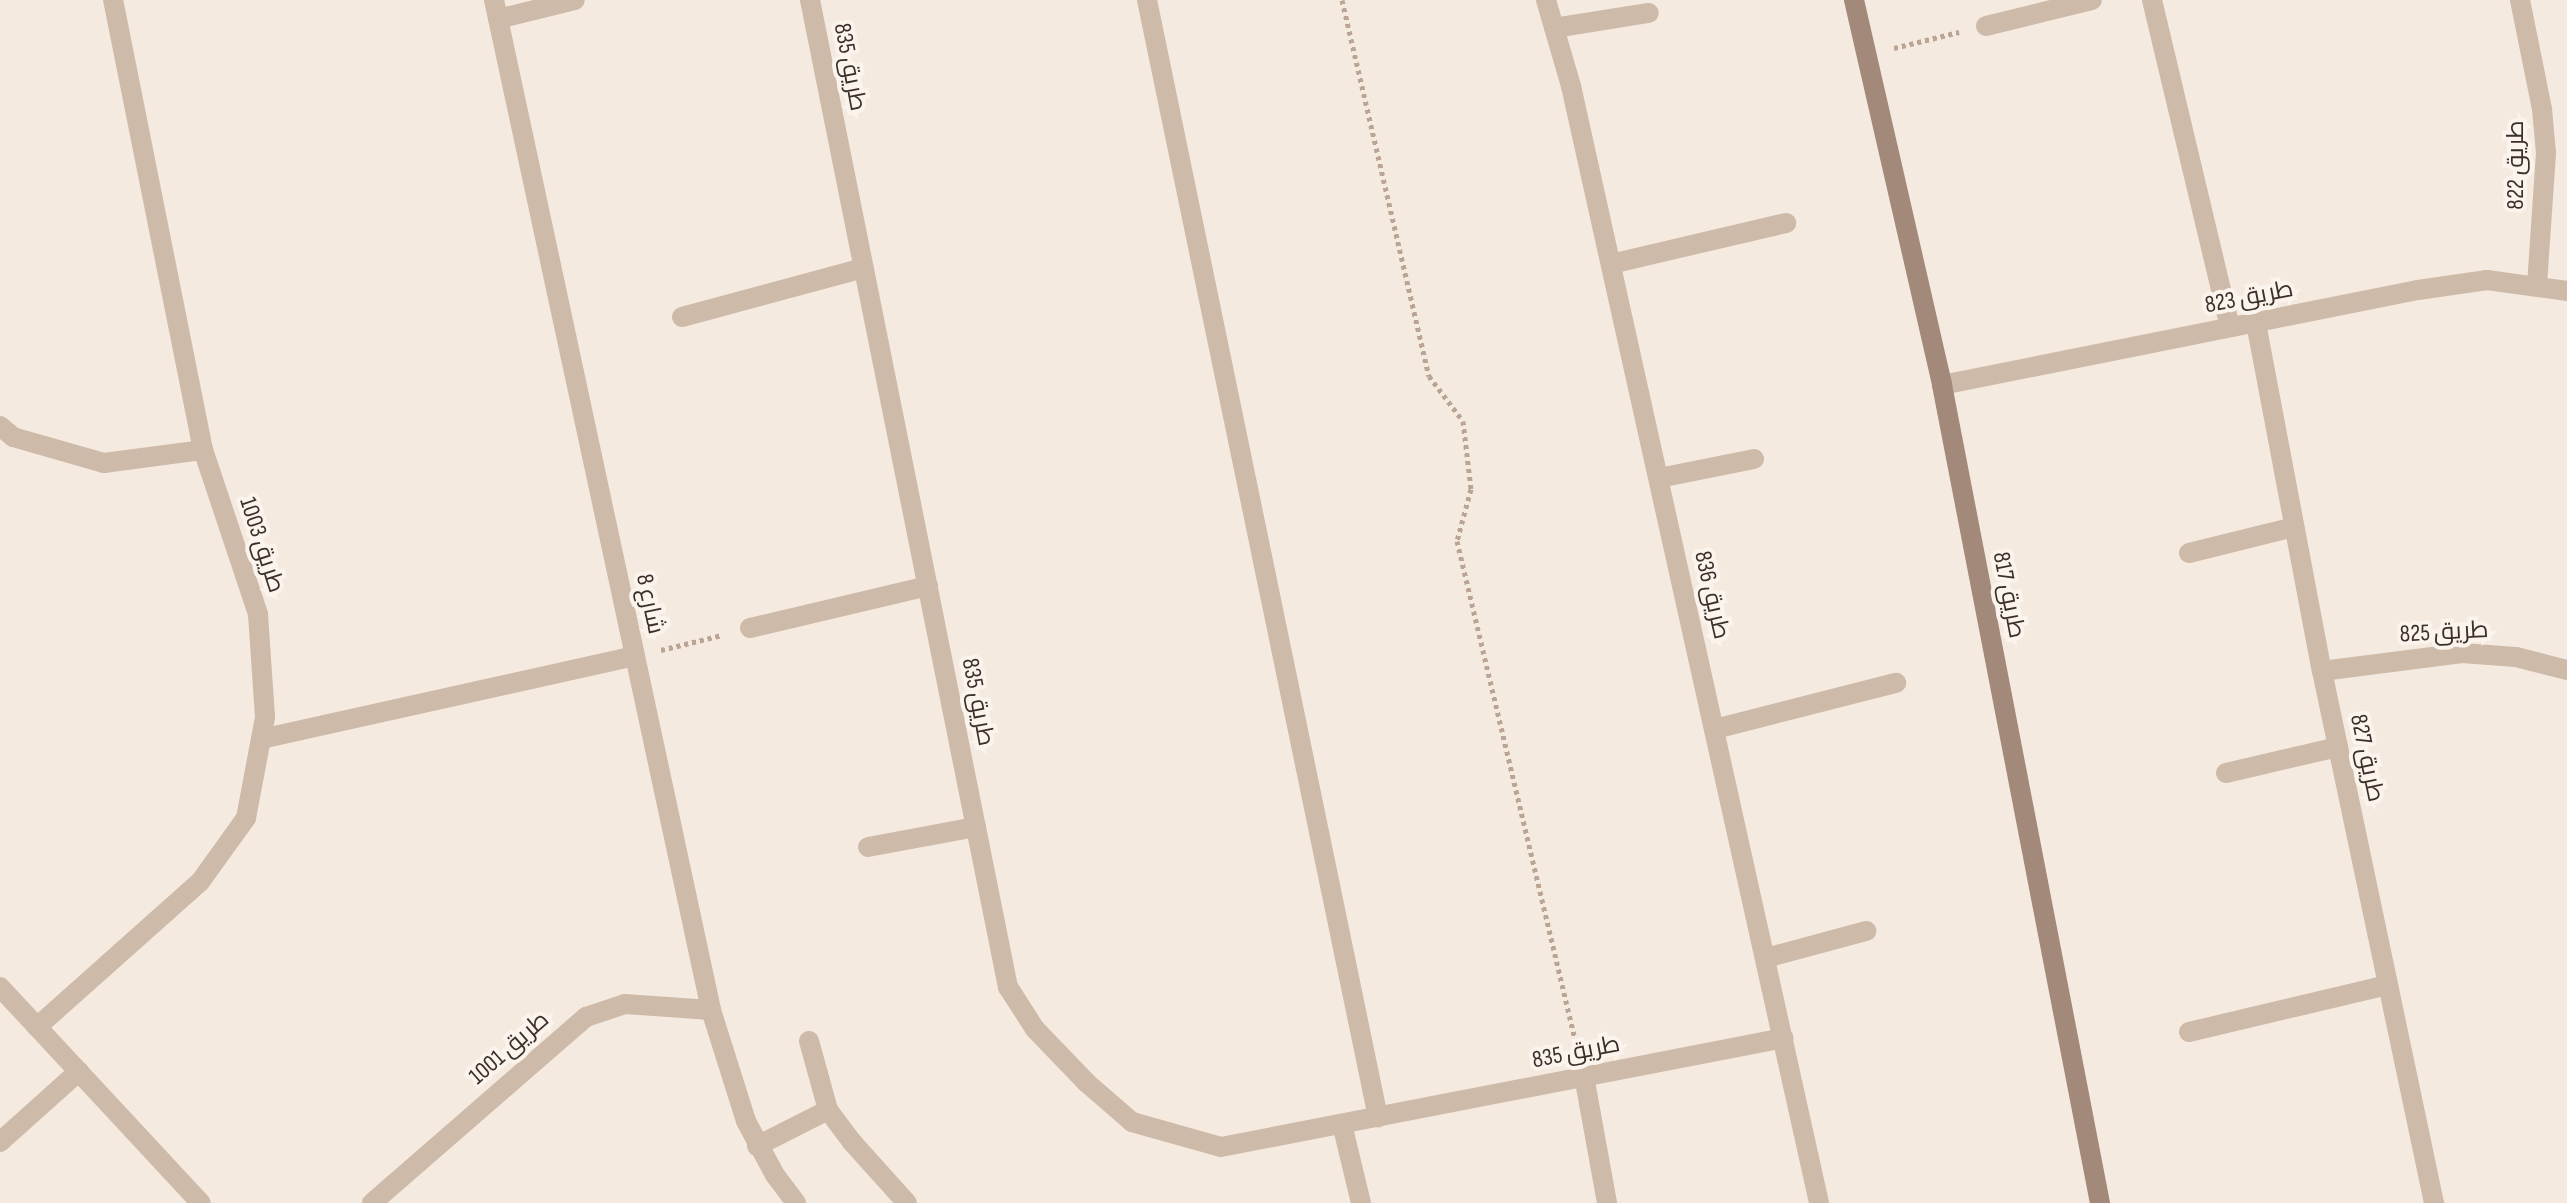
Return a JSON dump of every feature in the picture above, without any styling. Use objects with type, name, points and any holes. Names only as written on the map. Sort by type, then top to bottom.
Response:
[{"type":"street","name":"طريق 1003","points":[[37,1027],[200,882],[246,818],[265,717],[258,614],[203,450],[113,0]]},
{"type":"street","points":[[496,9],[575,0]]},
{"type":"street","name":"طريق 835","points":[[810,0],[1008,987],[1035,1029],[1087,1083],[1132,1122],[1221,1147],[1784,1038]]},
{"type":"street","points":[[1147,0],[1378,1117]]},
{"type":"street","name":"طريق 836","points":[[1546,0],[1571,86],[1819,1203]]},
{"type":"street","name":"طريق 817","points":[[1854,0],[1942,385],[2100,1203]]},
{"type":"street","points":[[1986,26],[2092,0]]},
{"type":"street","points":[[2152,0],[2230,327]]},
{"type":"street","name":"طريق 822","points":[[2520,0],[2542,109],[2546,153],[2537,285]]},
{"type":"street","name":"شارع 8","points":[[496,9],[711,1010],[737,1096],[757,1146],[796,1203]]},
{"type":"street","points":[[1554,28],[1649,13]]},
{"type":"street","points":[[1611,264],[1786,223]]},
{"type":"street","points":[[682,317],[864,268]]},
{"type":"street","name":"طريق 823","points":[[1942,385],[2418,290],[2487,280],[2567,291]]},
{"type":"street","name":"طريق 827","points":[[2256,323],[2322,671],[2434,1203]]},
{"type":"street","points":[[0,426],[13,437],[104,463],[203,450]]},
{"type":"street","points":[[1659,478],[1754,459]]},
{"type":"street","points":[[2189,553],[2294,527]]},
{"type":"street","points":[[750,628],[928,586]]},
{"type":"street","name":"طريق 825","points":[[2322,671],[2462,653],[2516,657],[2567,670]]},
{"type":"street","points":[[261,739],[635,656]]},
{"type":"street","points":[[1715,729],[1896,683]]},
{"type":"street","points":[[2226,773],[2338,747]]},
{"type":"street","points":[[868,847],[976,827]]},
{"type":"street","points":[[1766,958],[1866,931]]},
{"type":"street","points":[[2189,1032],[2388,985]]},
{"type":"street","points":[[0,987],[201,1203]]},
{"type":"street","name":"طريق 1001","points":[[372,1203],[586,1017],[605,1009],[635,1003],[711,1010]]},
{"type":"street","points":[[809,1041],[828,1110],[845,1135],[907,1203]]},
{"type":"street","points":[[0,1142],[79,1071]]},
{"type":"street","points":[[1584,1076],[1607,1203]]},
{"type":"street","points":[[757,1146],[828,1110]]},
{"type":"street","points":[[1342,1124],[1361,1203]]},
{"type":"path","points":[[1342,0],[1429,376],[1463,421],[1471,489],[1457,541],[1584,1076]]},
{"type":"path","points":[[1866,54],[1986,26]]},
{"type":"path","points":[[635,656],[750,628]]}]
